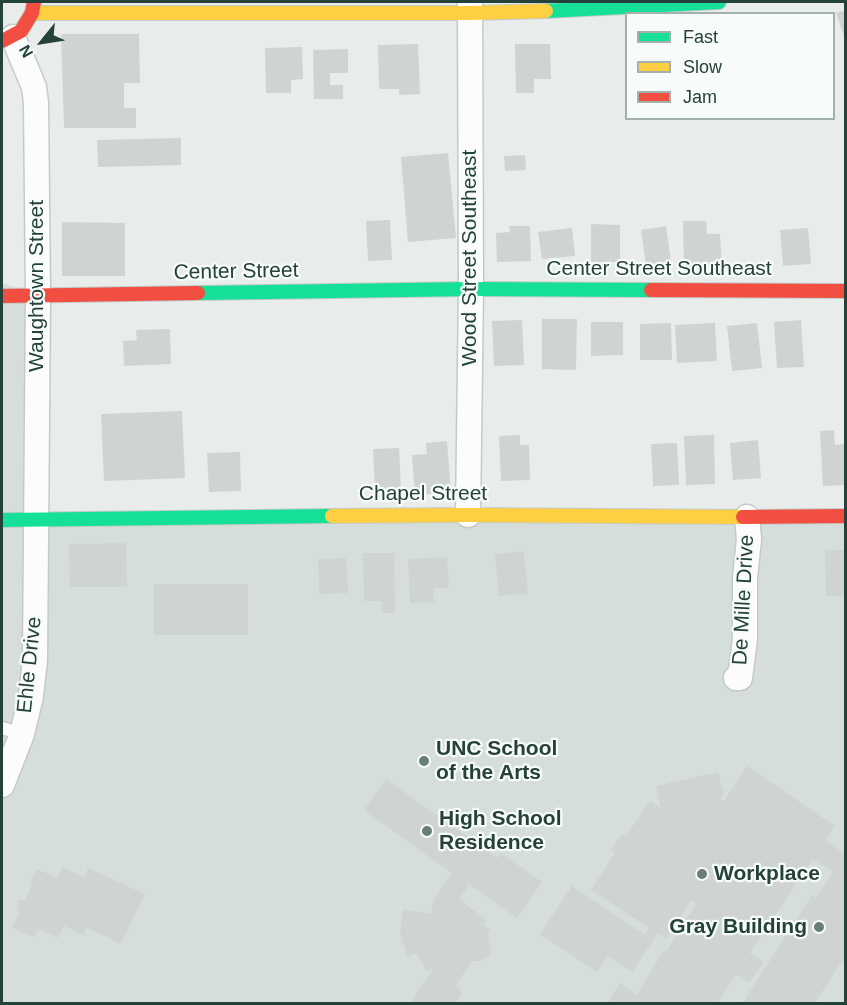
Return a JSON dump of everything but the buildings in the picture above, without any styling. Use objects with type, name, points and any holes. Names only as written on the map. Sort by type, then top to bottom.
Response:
[{"type":"street","points":[[7,39],[21,31],[33,7],[610,9],[719,2]]},
{"type":"street","name":"Wood Street Southeast","points":[[468,515],[471,290],[470,7]]},
{"type":"street","name":"Waughtown Street","points":[[7,39],[34,87],[36,103],[37,529]]},
{"type":"street","name":"Center Street Southeast","points":[[471,290],[846,291]]},
{"type":"street","name":"Center Street","points":[[2,296],[471,290]]},
{"type":"street","name":"Chapel Street","points":[[2,520],[37,529],[468,515],[846,516]]},
{"type":"street","name":"De Mille Drive","points":[[735,678],[741,678],[745,639],[745,578],[749,539],[747,517]]},
{"type":"street","name":"Ehle Drive","points":[[2,785],[12,731],[31,696],[35,660],[37,529]]},
{"type":"shaded area","name":"UNC School of the Arts","points":[[2,283],[38,295],[37,519],[845,514],[845,1003],[2,1004]]},
{"type":"traffic: fast","points":[[546,11],[719,2]]},
{"type":"traffic: fast","points":[[198,293],[471,289],[651,290]]},
{"type":"traffic: fast","points":[[2,520],[332,516]]},
{"type":"traffic: slow","points":[[32,13],[546,11]]},
{"type":"traffic: slow","points":[[332,516],[743,517]]},
{"type":"traffic: jam","points":[[2,41],[21,31],[32,13],[34,2]]},
{"type":"traffic: jam","points":[[651,290],[846,291]]},
{"type":"traffic: jam","points":[[2,296],[198,293]]},
{"type":"traffic: jam","points":[[743,517],[846,516]]},
{"type":"place","name":"UNC School of the Arts","points":[[424,761]]},
{"type":"place","name":"High School Residence","points":[[427,831]]},
{"type":"place","name":"Workplace","points":[[702,874]]},
{"type":"place","name":"Gray Building","points":[[819,927]]}]
